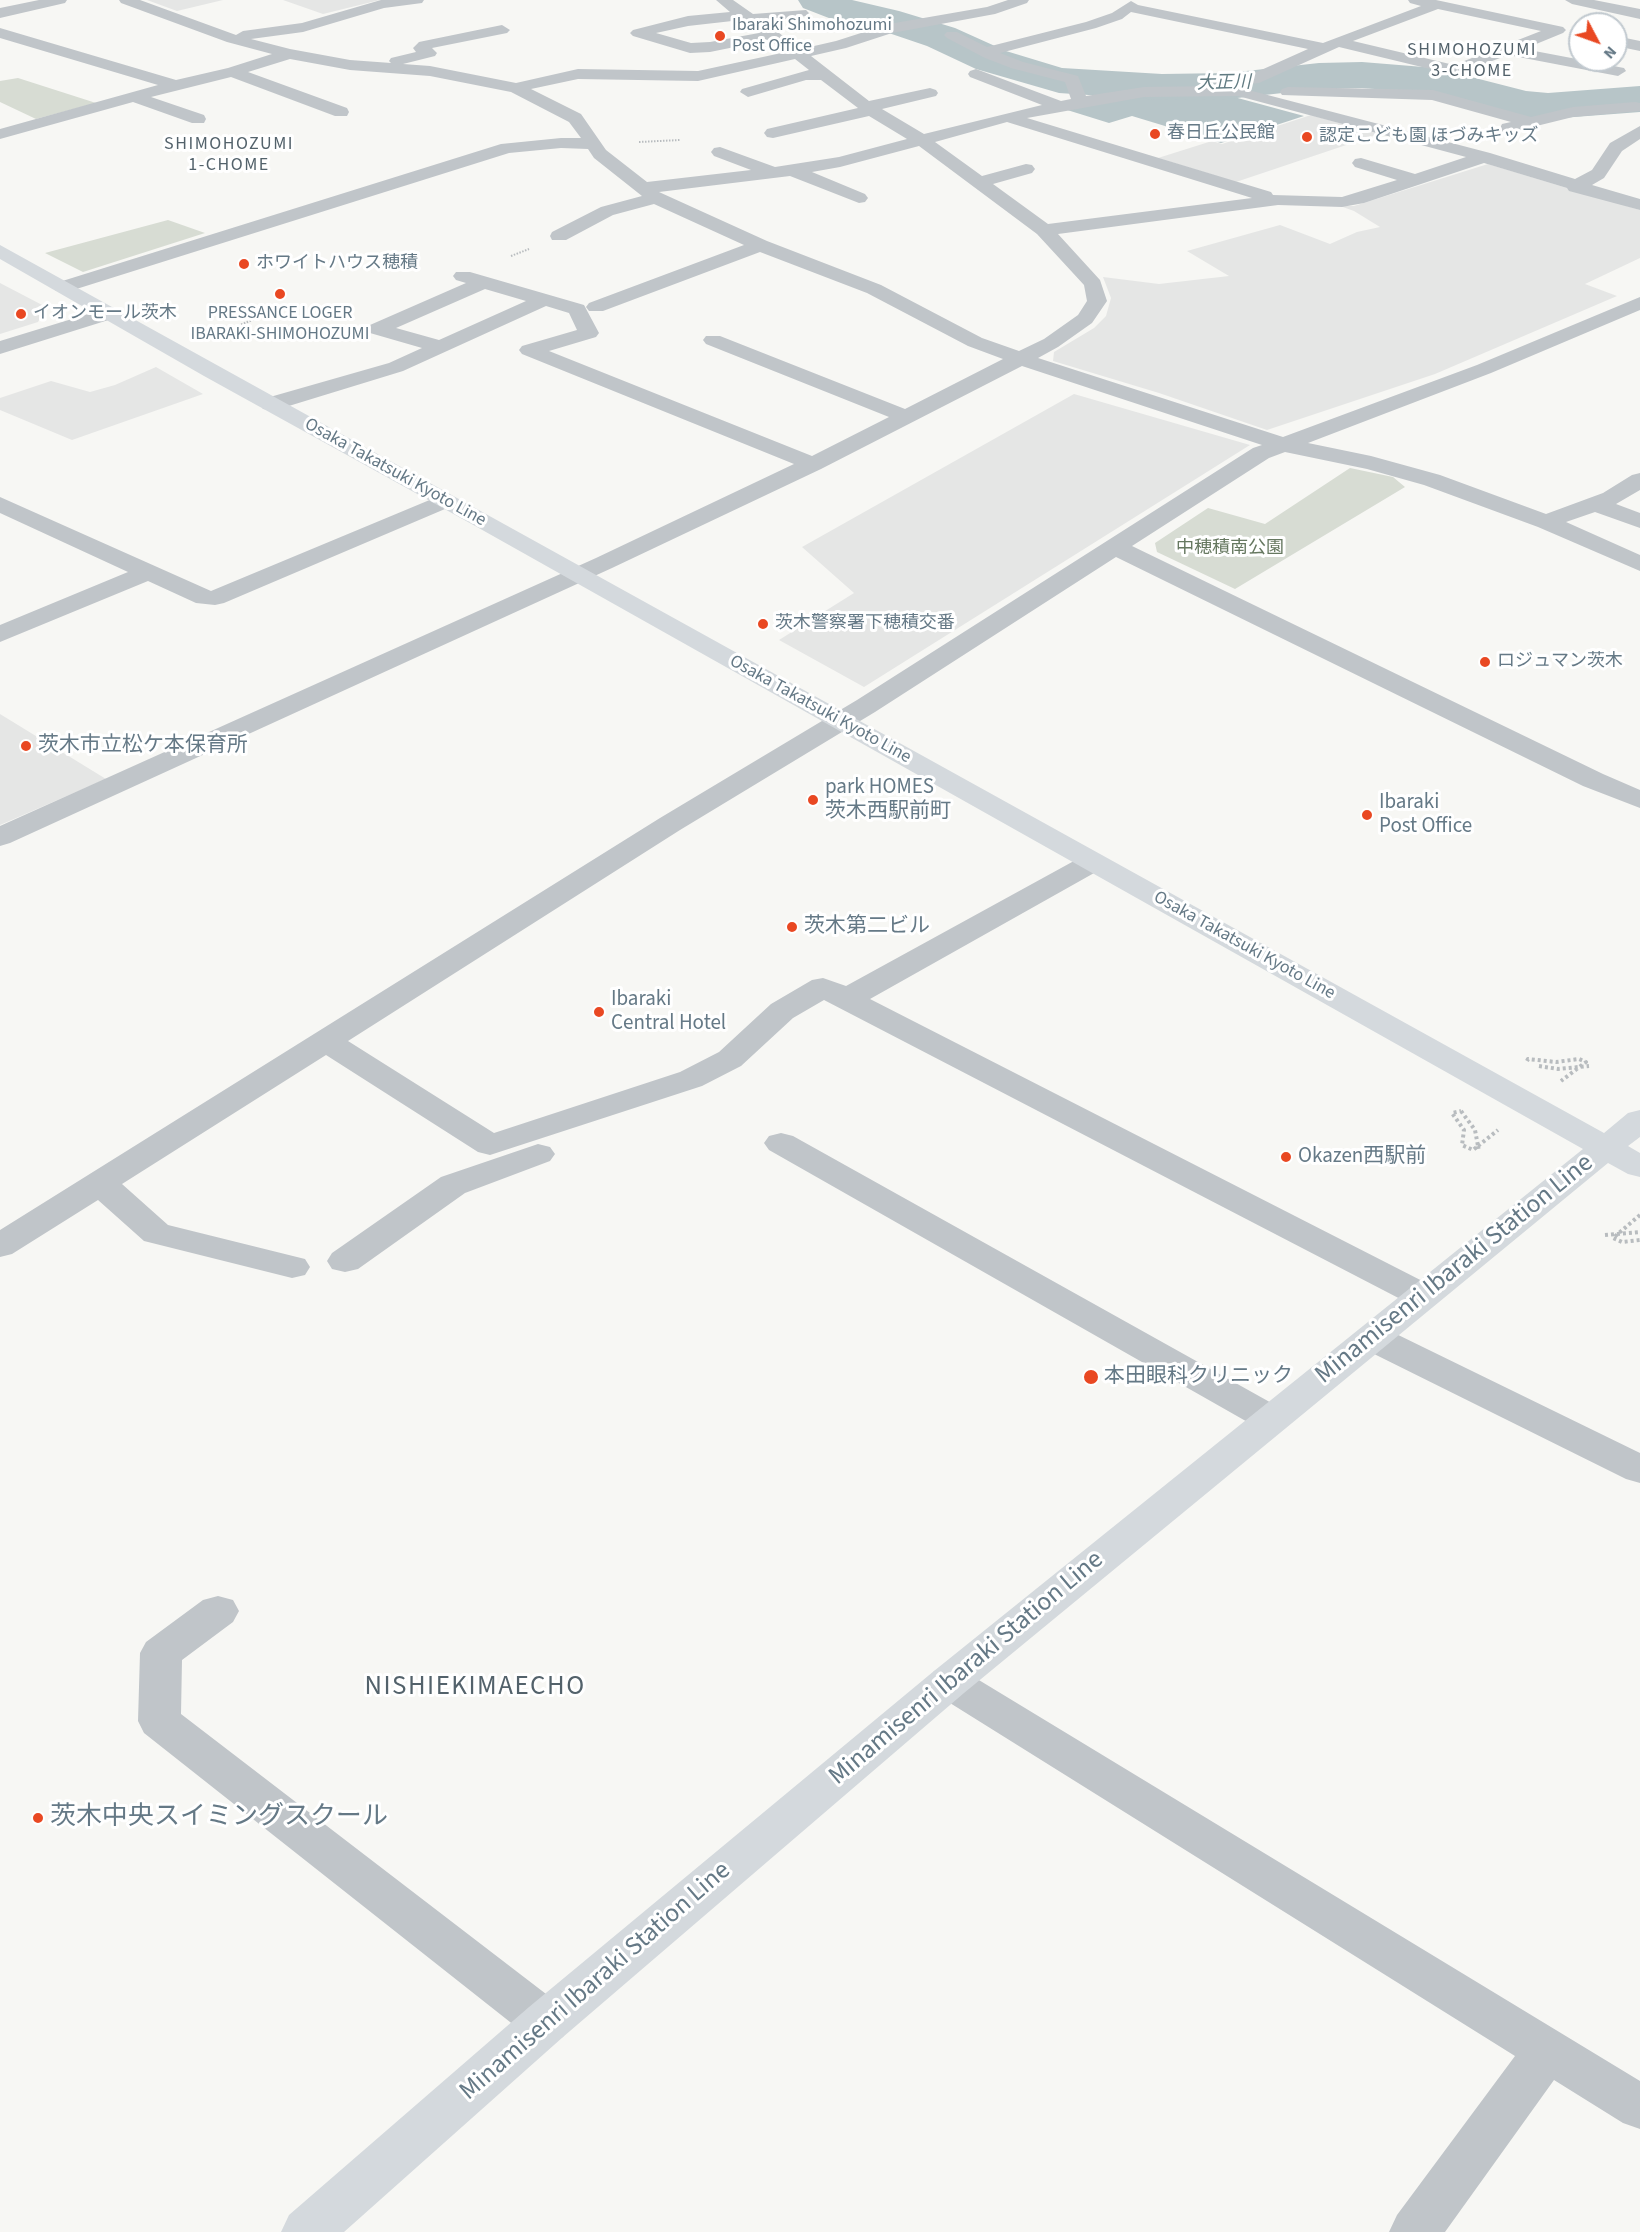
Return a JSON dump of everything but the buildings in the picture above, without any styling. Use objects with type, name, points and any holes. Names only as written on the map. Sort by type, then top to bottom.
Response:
[{"type":"main road","name":"Osaka Takatsuki Kyoto Line","points":[[0,251],[211,372],[1623,1157]]},
{"type":"main road","name":"Minamisenri Ibaraki Station Line","points":[[307,2232],[546,2022],[950,1682],[1271,1419],[1423,1296],[1623,1157],[1640,1120]]},
{"type":"street","points":[[0,13],[60,0]]},
{"type":"street","points":[[126,0],[232,39],[289,54],[350,65],[430,71],[516,88],[575,118],[600,154],[649,193],[760,245],[874,289],[975,342],[1281,444],[1402,471],[1546,522],[1640,564]]},
{"type":"street","points":[[232,39],[303,27],[383,4],[417,0]]},
{"type":"street","points":[[0,837],[578,575],[813,464],[1051,343],[1085,319],[1097,301],[1093,284],[1044,230],[922,140],[869,109],[797,52],[723,0]]},
{"type":"street","points":[[516,88],[578,74],[698,76],[797,52],[840,45],[899,27],[990,11],[1022,0]]},
{"type":"street","points":[[1111,2],[1135,4],[1455,70],[1564,31],[1413,0]]},
{"type":"street","points":[[1572,0],[1637,12]]},
{"type":"street","points":[[986,52],[1091,25],[1135,4]]},
{"type":"street","points":[[952,35],[986,52],[1075,89],[1144,92],[1252,80],[1331,45],[1436,5]]},
{"type":"street","points":[[774,35],[710,47],[690,48],[638,33],[688,21],[749,17],[816,6]]},
{"type":"street","points":[[392,68],[392,62],[429,53],[421,48],[425,45],[502,30]]},
{"type":"street","points":[[0,33],[176,85]]},
{"type":"street","points":[[1484,158],[1479,147],[1485,136],[1530,122],[1574,112],[1633,104],[1615,78],[1626,68],[1507,50]]},
{"type":"street","points":[[0,134],[176,85],[232,72],[289,54]]},
{"type":"street","points":[[85,77],[120,68]]},
{"type":"street","points":[[232,72],[341,112]]},
{"type":"street","points":[[976,74],[1060,106]]},
{"type":"street","points":[[749,92],[805,75],[825,75]]},
{"type":"street","points":[[448,93],[489,81]]},
{"type":"street","points":[[1177,88],[1433,95],[1530,122]]},
{"type":"street","points":[[559,236],[607,211],[649,193],[840,162],[1007,117],[1060,106],[1075,89]]},
{"type":"street","points":[[1238,91],[1484,158],[1640,205]]},
{"type":"street","points":[[773,133],[930,93]]},
{"type":"street","points":[[135,97],[198,119]]},
{"type":"street","points":[[9,111],[35,124]]},
{"type":"street","points":[[1007,117],[1278,200]]},
{"type":"street","points":[[1575,187],[1598,174],[1617,147],[1640,131]]},
{"type":"street","points":[[63,286],[507,148],[561,143],[593,144]]},
{"type":"street","points":[[720,152],[774,173]]},
{"type":"street","points":[[1044,230],[1278,200],[1342,202],[1484,158]]},
{"type":"street","points":[[1360,163],[1416,180]]},
{"type":"street","points":[[979,182],[1026,169]]},
{"type":"street","points":[[792,170],[859,198]]},
{"type":"street","points":[[596,307],[760,245]]},
{"type":"street","points":[[463,276],[577,309],[589,333],[529,350],[813,464]]},
{"type":"street","points":[[442,347],[377,329],[484,282]]},
{"type":"street","points":[[271,404],[396,367],[546,299]]},
{"type":"street","points":[[0,1246],[670,824],[840,721],[1261,453],[1484,369],[1640,303]]},
{"type":"street","points":[[0,348],[111,313]]},
{"type":"street","points":[[713,340],[905,416]]},
{"type":"street","points":[[1546,522],[1611,498],[1640,480]]},
{"type":"street","points":[[0,504],[204,598],[215,598],[444,501]]},
{"type":"street","points":[[1595,504],[1640,521]]},
{"type":"street","points":[[1114,547],[1582,775],[1640,800]]},
{"type":"street","points":[[0,634],[148,572]]},
{"type":"street","points":[[846,999],[1093,862]]},
{"type":"street","points":[[345,1261],[453,1185],[515,1154],[691,1079],[730,1059],[782,1011],[823,987],[1423,1296]]},
{"type":"street","points":[[326,1041],[515,1154]]},
{"type":"street","points":[[781,1143],[1271,1419]]},
{"type":"street","points":[[100,1183],[156,1233],[292,1267]]},
{"type":"street","points":[[1373,1338],[1640,1470]]},
{"type":"street","points":[[218,1611],[161,1653],[159,1721],[546,2022]]},
{"type":"street","points":[[950,1682],[1640,2107]]},
{"type":"street","points":[[1415,2232],[1547,2051]]},
{"type":"path","points":[[209,337],[258,318]]},
{"type":"path","points":[[1579,1059],[1556,1062],[1527,1059],[1526,1064],[1558,1069],[1589,1066]]},
{"type":"path","points":[[1462,1145],[1464,1130],[1452,1113],[1461,1111],[1475,1130],[1479,1151]]},
{"type":"path","points":[[1640,1215],[1613,1238],[1622,1242],[1640,1240]]},
{"type":"path","points":[[1605,1235],[1640,1232]]},
{"type":"shaded area","points":[[147,0],[223,0],[177,11]]},
{"type":"shaded area","points":[[283,0],[380,0],[323,14]]},
{"type":"shaded area","points":[[1139,95],[1234,97],[1304,116],[1221,143],[1132,116],[1109,123],[1064,109]]},
{"type":"shaded area","points":[[1311,115],[1379,134],[1236,182],[1158,158],[1212,141],[1222,144]]},
{"type":"shaded area","points":[[1488,164],[1640,210],[1640,258],[1585,284],[1617,296],[1435,374],[1267,430],[1159,393],[1053,361],[1054,352],[1094,328],[1106,316],[1111,298],[1103,277],[1159,284],[1229,276],[1187,251],[1280,225],[1330,244],[1357,232],[1380,227],[1354,211],[1340,206],[1354,206]]},
{"type":"shaded area","name":"イオンモール茨木","points":[[0,283],[46,307],[38,322],[0,334]]},
{"type":"shaded area","points":[[156,367],[203,394],[72,440],[0,410],[0,398],[51,381],[90,392],[115,385]]},
{"type":"shaded area","points":[[1074,394],[1250,445],[864,687],[779,640],[854,593],[802,547]]},
{"type":"shaded area","name":"茨木市立松ケ本保育所","points":[[0,714],[106,779],[0,825]]},
{"type":"green space","points":[[18,78],[96,103],[36,119],[0,102],[0,81]]},
{"type":"green space","points":[[168,220],[205,233],[83,272],[45,253]]},
{"type":"green space","name":"中穂積南公園","points":[[1350,468],[1393,477],[1405,487],[1235,589],[1157,552],[1155,543],[1208,508],[1265,524]]},
{"type":"waterway","name":"大正川","points":[[817,0],[848,12],[885,19],[941,37],[991,60],[1059,80],[1162,87],[1228,86],[1319,76],[1362,75],[1436,81],[1526,104],[1548,106],[1640,99]]},
{"type":"place","name":"Ibaraki Shimohozumi Post Office","points":[[720,36]]},
{"type":"place","name":"春日丘公民館","points":[[1155,134]]},
{"type":"place","name":"認定こども園 ほづみキッズ","points":[[1307,137]]},
{"type":"place","name":"ホワイトハウス穂積","points":[[244,264]]},
{"type":"place","name":"PRESSANCE LOGER IBARAKI-SHIMOHOZUMI","points":[[280,294]]},
{"type":"place","name":"イオンモール茨木","points":[[21,314]]},
{"type":"place","name":"茨木警察署下穂積交番","points":[[763,624]]},
{"type":"place","name":"ロジュマン茨木","points":[[1485,662]]},
{"type":"place","name":"茨木市立松ケ本保育所","points":[[26,746]]},
{"type":"place","name":"park HOMES 茨木西駅前町","points":[[813,800]]},
{"type":"place","name":"Ibaraki Post Office","points":[[1367,815]]},
{"type":"place","name":"茨木第二ビル","points":[[792,927]]},
{"type":"place","name":"Ibaraki Central Hotel","points":[[599,1012]]},
{"type":"place","name":"Okazen西駅前","points":[[1286,1157]]},
{"type":"place","name":"本田眼科クリニック","points":[[1091,1377]]},
{"type":"place","name":"茨木中央スイミングスクール","points":[[38,1818]]},
{"type":"district","name":"SHIMOHOZUMI 3-CHOME","points":[[1472,61]]},
{"type":"district","name":"SHIMOHOZUMI 1-CHOME","points":[[229,155]]},
{"type":"district","name":"NISHIEKIMAECHO","points":[[475,1688]]}]
